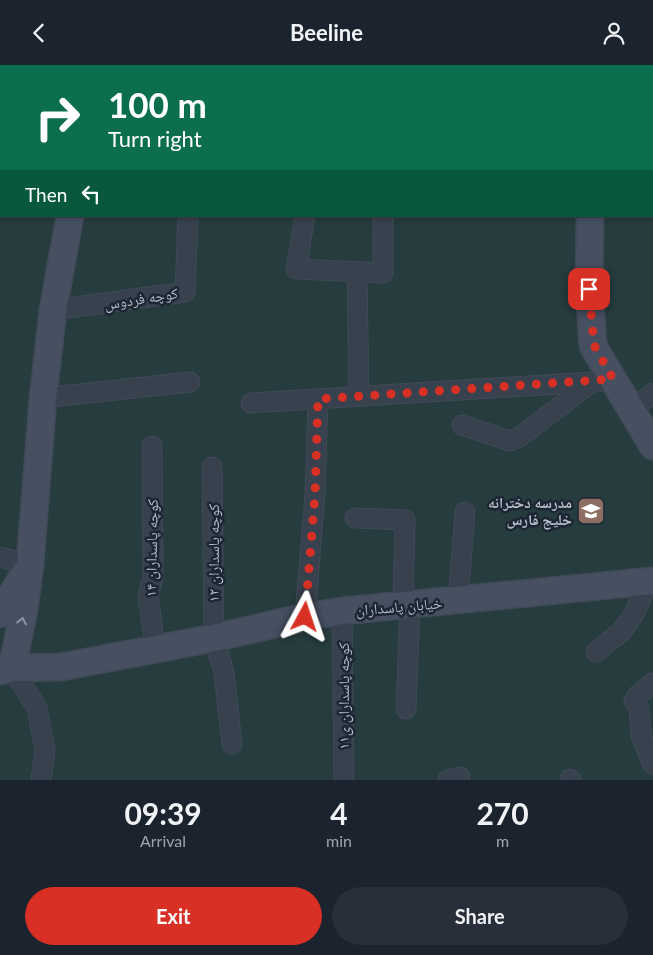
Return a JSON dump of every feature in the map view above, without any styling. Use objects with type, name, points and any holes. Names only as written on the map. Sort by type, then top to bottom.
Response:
[{"type":"street","points":[[41,780],[45,750],[37,708],[6,670],[24,610],[30,565],[43,398],[53,310],[70,217]]},
{"type":"street","name":"کوچه فردوس","points":[[53,310],[185,291],[188,217]]},
{"type":"street","points":[[305,217],[296,269],[383,273],[383,217]]},
{"type":"street","points":[[590,217],[589,289],[594,345],[603,381],[631,410],[653,446]]},
{"type":"street","points":[[357,272],[359,396]]},
{"type":"street","points":[[252,403],[603,381]]},
{"type":"street","points":[[462,425],[510,441],[518,438],[603,381]]},
{"type":"street","points":[[43,398],[190,382]]},
{"type":"street","points":[[631,410],[653,393]]},
{"type":"street","points":[[305,617],[315,495],[318,399]]},
{"type":"street","name":"کوچه پاسداران ۱۴","points":[[152,446],[153,577],[148,596],[153,632],[153,649]]},
{"type":"street","name":"کوچه پاسداران ۱۲","points":[[212,467],[214,638],[224,673],[232,744]]},
{"type":"street","points":[[458,600],[465,512]]},
{"type":"street","points":[[355,518],[405,520],[407,605],[406,709]]},
{"type":"street","points":[[0,557],[30,565]]},
{"type":"street","points":[[0,614],[30,565]]},
{"type":"street","points":[[596,652],[621,632],[634,614],[651,582]]},
{"type":"street","name":"خیابان پاسداران","points":[[6,670],[61,667],[342,611],[651,582]]},
{"type":"street","name":"کوچه پاسداران ی۱۱","points":[[342,611],[344,780]]},
{"type":"street","points":[[653,683],[638,695],[634,701],[639,709],[642,736],[653,764]]},
{"type":"green space","points":[[0,217],[653,217],[653,780],[0,780]]},
{"type":"place","name":"مدرسه دخترانه خلیج فارس","points":[[591,511]]},
{"type":"route","points":[[305,617],[315,495],[318,399],[592,382],[613,379],[594,345],[589,289]]}]
